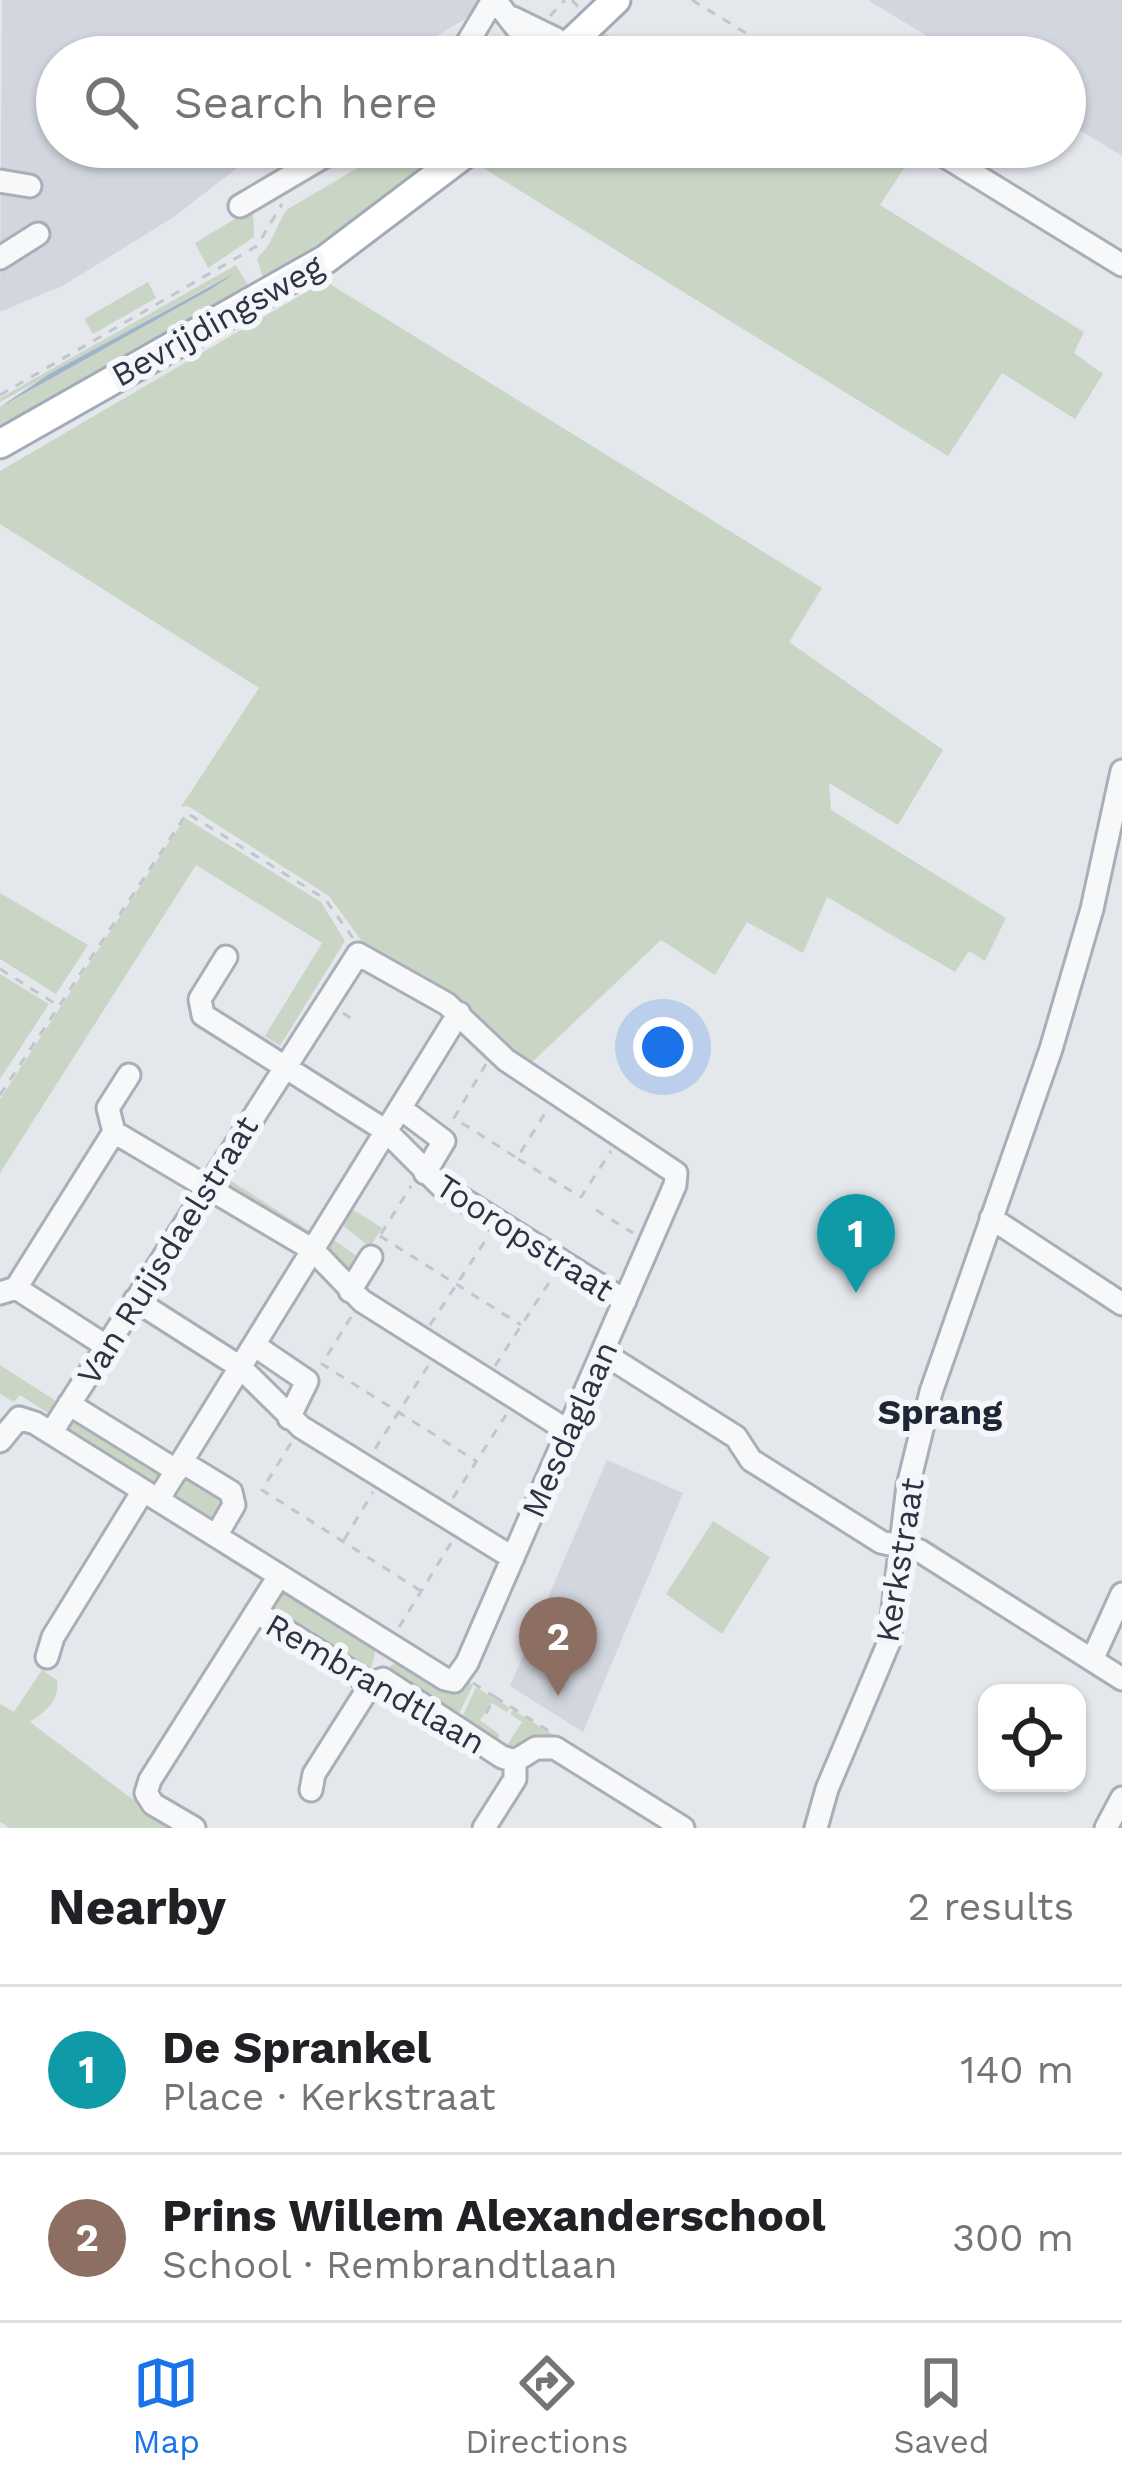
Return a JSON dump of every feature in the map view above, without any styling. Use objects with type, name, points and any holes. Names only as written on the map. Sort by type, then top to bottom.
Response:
[{"type":"main road","points":[[566,36],[598,0]]},
{"type":"main road","points":[[572,36],[616,0]]},
{"type":"main road","name":"Bevrijdingsweg","points":[[427,186],[442,168]]},
{"type":"main road","name":"Bevrijdingsweg","points":[[0,444],[326,259],[449,168]]},
{"type":"street","points":[[472,36],[494,0],[532,36]]},
{"type":"street","points":[[240,206],[319,168]]},
{"type":"street","points":[[964,168],[1122,265]]},
{"type":"street","points":[[0,181],[30,186]]},
{"type":"street","points":[[0,258],[38,234]]},
{"type":"street","name":"Kerkstraat","points":[[816,1828],[826,1789],[889,1642],[908,1486],[931,1392],[1073,976],[1122,771]]},
{"type":"street","points":[[363,954],[459,1013],[495,1050],[622,1134]]},
{"type":"street","name":"Van Ruijsdaelstraat","points":[[51,1433],[283,1066],[363,954]]},
{"type":"street","points":[[226,957],[200,999],[203,1016],[283,1066]]},
{"type":"street","points":[[46,1658],[53,1637],[151,1496],[179,1466],[459,1013]]},
{"type":"street","name":"Tooropstraat","points":[[283,1066],[386,1131],[425,1173],[625,1301]]},
{"type":"street","points":[[129,1075],[108,1108],[114,1132],[313,1250],[356,1296],[568,1431]]},
{"type":"street","name":"Tooropstraat","points":[[400,1108],[444,1141],[425,1173]]},
{"type":"street","points":[[106,1346],[8,1290],[114,1132]]},
{"type":"street","name":"Mesdaglaan","points":[[458,1678],[603,1353],[676,1173],[622,1134]]},
{"type":"street","points":[[991,1218],[1122,1304]]},
{"type":"street","points":[[356,1296],[375,1246]]},
{"type":"street","points":[[135,1300],[240,1367],[295,1422],[513,1558]]},
{"type":"street","points":[[254,1345],[307,1381],[295,1422]]},
{"type":"street","points":[[603,1353],[736,1437],[751,1460],[881,1542],[934,1558],[1122,1679]]},
{"type":"street","points":[[69,1404],[231,1492],[234,1505],[216,1536]]},
{"type":"street","points":[[0,1441],[19,1418],[51,1433]]},
{"type":"street","name":"Rembrandtlaan","points":[[51,1433],[391,1646],[458,1678]]},
{"type":"street","points":[[194,1828],[153,1804],[146,1793],[279,1576]]},
{"type":"street","points":[[1092,1660],[1122,1594]]},
{"type":"street","name":"Rembrandtlaan","points":[[256,1612],[515,1761],[536,1748],[555,1748]]},
{"type":"street","points":[[311,1790],[314,1774],[377,1682],[391,1646]]},
{"type":"street","points":[[555,1748],[683,1828]]},
{"type":"street","points":[[484,1828],[515,1779],[515,1761]]},
{"type":"street","points":[[1106,1828],[1122,1798]]},
{"type":"path","points":[[692,0],[750,36]]},
{"type":"path","points":[[0,395],[257,246],[284,202]]},
{"type":"path","points":[[0,1095],[187,813],[326,899],[363,954]]},
{"type":"path","points":[[0,969],[59,1006]]},
{"type":"path","points":[[495,1050],[454,1118],[581,1197],[622,1134]]},
{"type":"path","points":[[517,1158],[557,1093]]},
{"type":"path","points":[[425,1173],[417,1176],[375,1246],[457,1285],[521,1325]]},
{"type":"path","points":[[596,1210],[650,1243]]},
{"type":"path","points":[[343,1541],[457,1285],[497,1221]]},
{"type":"path","points":[[487,1380],[562,1262]]},
{"type":"path","points":[[356,1296],[322,1364],[476,1461]]},
{"type":"path","points":[[391,1646],[421,1591],[476,1461],[517,1399]]},
{"type":"path","points":[[295,1422],[262,1490],[421,1591]]},
{"type":"path","points":[[458,1678],[559,1737],[555,1748]]},
{"type":"path","points":[[484,1717],[495,1697]]},
{"type":"shaded area","points":[[2,0],[496,0],[437,36],[36,36],[36,168],[237,168],[175,216],[64,285],[0,312]]},
{"type":"shaded area","points":[[868,0],[1122,0],[1122,156],[1086,134],[1086,36],[927,36]]},
{"type":"shaded area","points":[[607,1460],[683,1493],[583,1732],[510,1686]]},
{"type":"green space","points":[[357,168],[419,168],[378,203],[264,281],[257,258],[288,209]]},
{"type":"green space","points":[[483,168],[904,168],[880,205],[1084,332],[1074,353],[1103,374],[1075,419],[1002,373],[948,456]]},
{"type":"green space","points":[[253,208],[254,237],[208,268],[195,243]]},
{"type":"green space","points":[[236,265],[251,290],[0,437],[0,407],[231,274],[0,402],[0,398]]},
{"type":"green space","points":[[325,281],[822,588],[789,642],[943,750],[898,825],[829,783],[831,810],[1006,918],[985,961],[969,951],[955,972],[827,897],[803,953],[747,922],[715,975],[661,940],[529,1065],[465,1007],[363,943],[329,896],[188,806],[181,807],[259,688],[0,524],[0,471]]},
{"type":"green space","points":[[148,282],[156,298],[93,334],[84,319]]},
{"type":"green space","points":[[185,818],[321,902],[345,941],[280,1046],[265,1036],[322,943],[196,865],[0,1173],[0,1099]]},
{"type":"green space","points":[[0,893],[88,945],[56,994],[0,959]]},
{"type":"green space","points":[[0,974],[49,1004],[0,1079]]},
{"type":"green space","points":[[222,1175],[317,1236],[311,1239],[222,1184]]},
{"type":"green space","points":[[347,1206],[382,1228],[370,1247],[337,1221]]},
{"type":"green space","points":[[328,1236],[361,1259],[351,1276],[321,1244]]},
{"type":"green space","points":[[0,1365],[56,1401],[48,1413],[20,1395],[14,1402],[0,1394]]},
{"type":"green space","points":[[74,1411],[172,1472],[160,1488],[67,1431]]},
{"type":"green space","points":[[181,1472],[227,1499],[215,1523],[169,1494]]},
{"type":"green space","points":[[713,1521],[770,1557],[722,1634],[666,1594]]},
{"type":"green space","points":[[285,1589],[372,1641],[375,1654],[370,1672],[272,1618],[267,1603]]},
{"type":"green space","points":[[401,1661],[461,1687],[467,1681],[473,1685],[456,1720],[389,1675],[390,1666]]},
{"type":"green space","points":[[42,1670],[57,1680],[56,1694],[30,1722],[128,1796],[183,1828],[10,1828],[0,1822],[0,1704],[14,1712]]},
{"type":"green space","points":[[476,1687],[510,1708],[507,1712],[492,1703],[480,1720],[499,1734],[497,1745],[460,1722]]},
{"type":"green space","points":[[513,1710],[557,1737],[543,1737],[518,1752],[504,1750],[522,1722],[510,1714]]},
{"type":"water","points":[[235,273],[211,289],[0,407],[49,374]]},
{"type":"place","name":"De Sprankel","points":[[856,1293]]},
{"type":"place","name":"Prins Willem Alexanderschool","points":[[558,1696]]},
{"type":"district","name":"Sprang","points":[[940,1411]]}]
